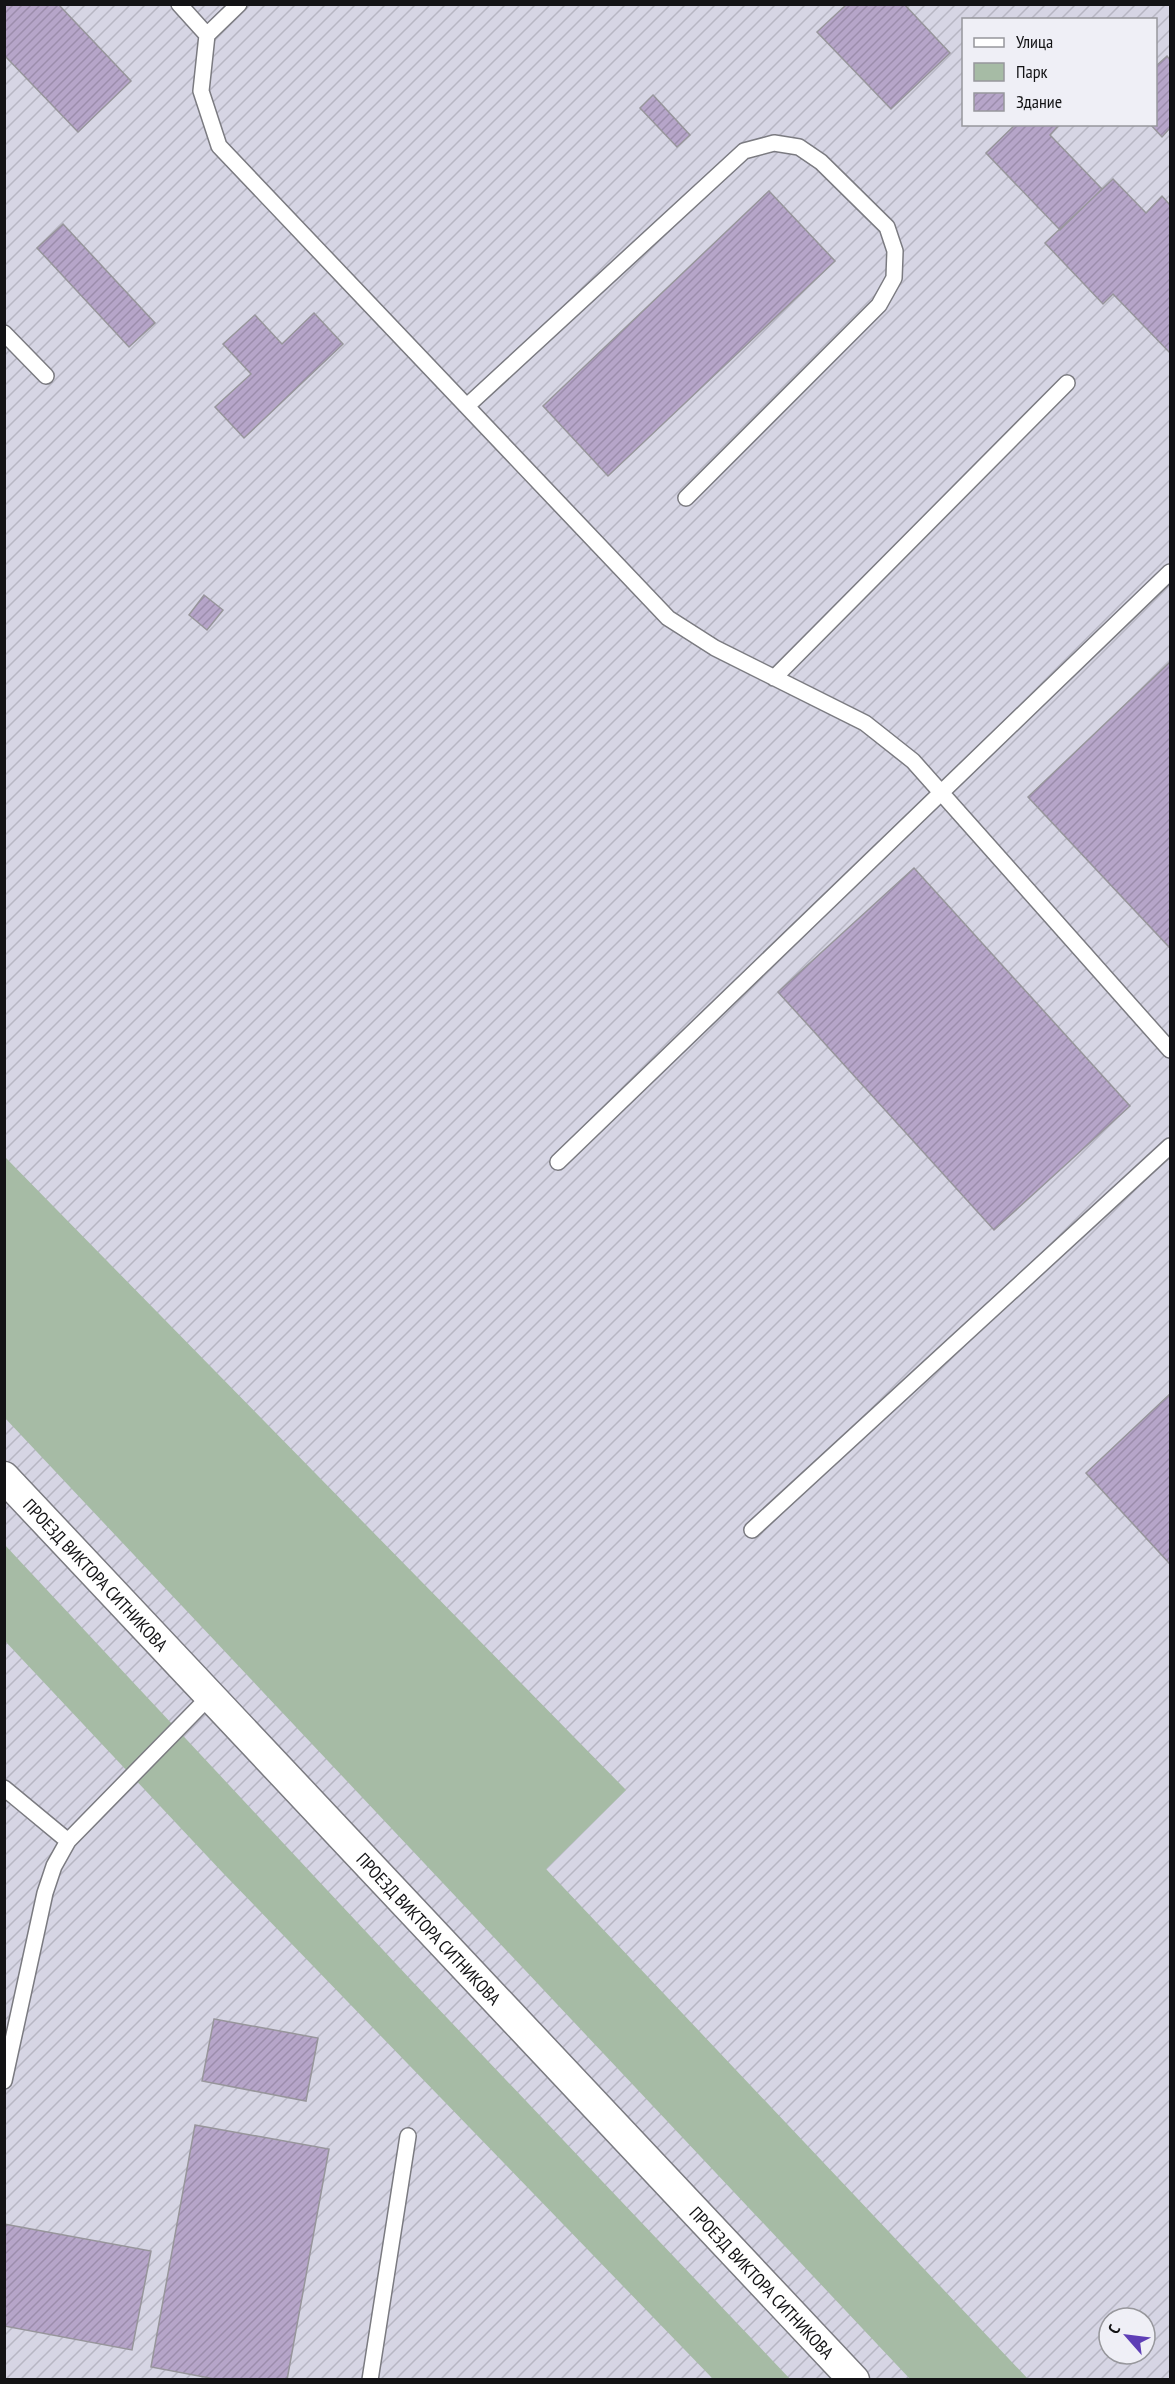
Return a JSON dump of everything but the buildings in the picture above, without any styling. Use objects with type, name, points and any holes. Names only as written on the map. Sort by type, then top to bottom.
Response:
[{"type":"street","name":"ПРОЕЗД ВИКТОРА СИТНИКОВА","points":[[4,1477],[854,2379]]},
{"type":"lane","points":[[178,4],[207,35]]},
{"type":"lane","points":[[239,4],[207,35],[201,91],[219,146],[668,618],[715,648],[865,723],[913,761],[1170,1050]]},
{"type":"lane","points":[[467,405],[744,151],[774,143],[799,147],[821,162],[887,226],[895,251],[894,278],[879,305],[686,498]]},
{"type":"lane","points":[[4,333],[46,376]]},
{"type":"lane","points":[[774,678],[1067,383]]},
{"type":"lane","points":[[558,1162],[1170,572]]},
{"type":"lane","points":[[752,1530],[1170,1146]]},
{"type":"lane","points":[[4,2081],[45,1893],[54,1866],[68,1841],[210,1696]]},
{"type":"lane","points":[[4,1788],[68,1841]]},
{"type":"lane","points":[[370,2379],[408,2136]]},
{"type":"shaded area","points":[[5,5],[1170,5],[1170,2379],[5,2380]]},
{"type":"green space","points":[[5,1157],[626,1790],[546,1869],[1028,2379],[910,2379],[5,1418]]},
{"type":"green space","points":[[4,1544],[412,1981],[790,2379],[713,2379],[223,1873],[5,1641]]}]
